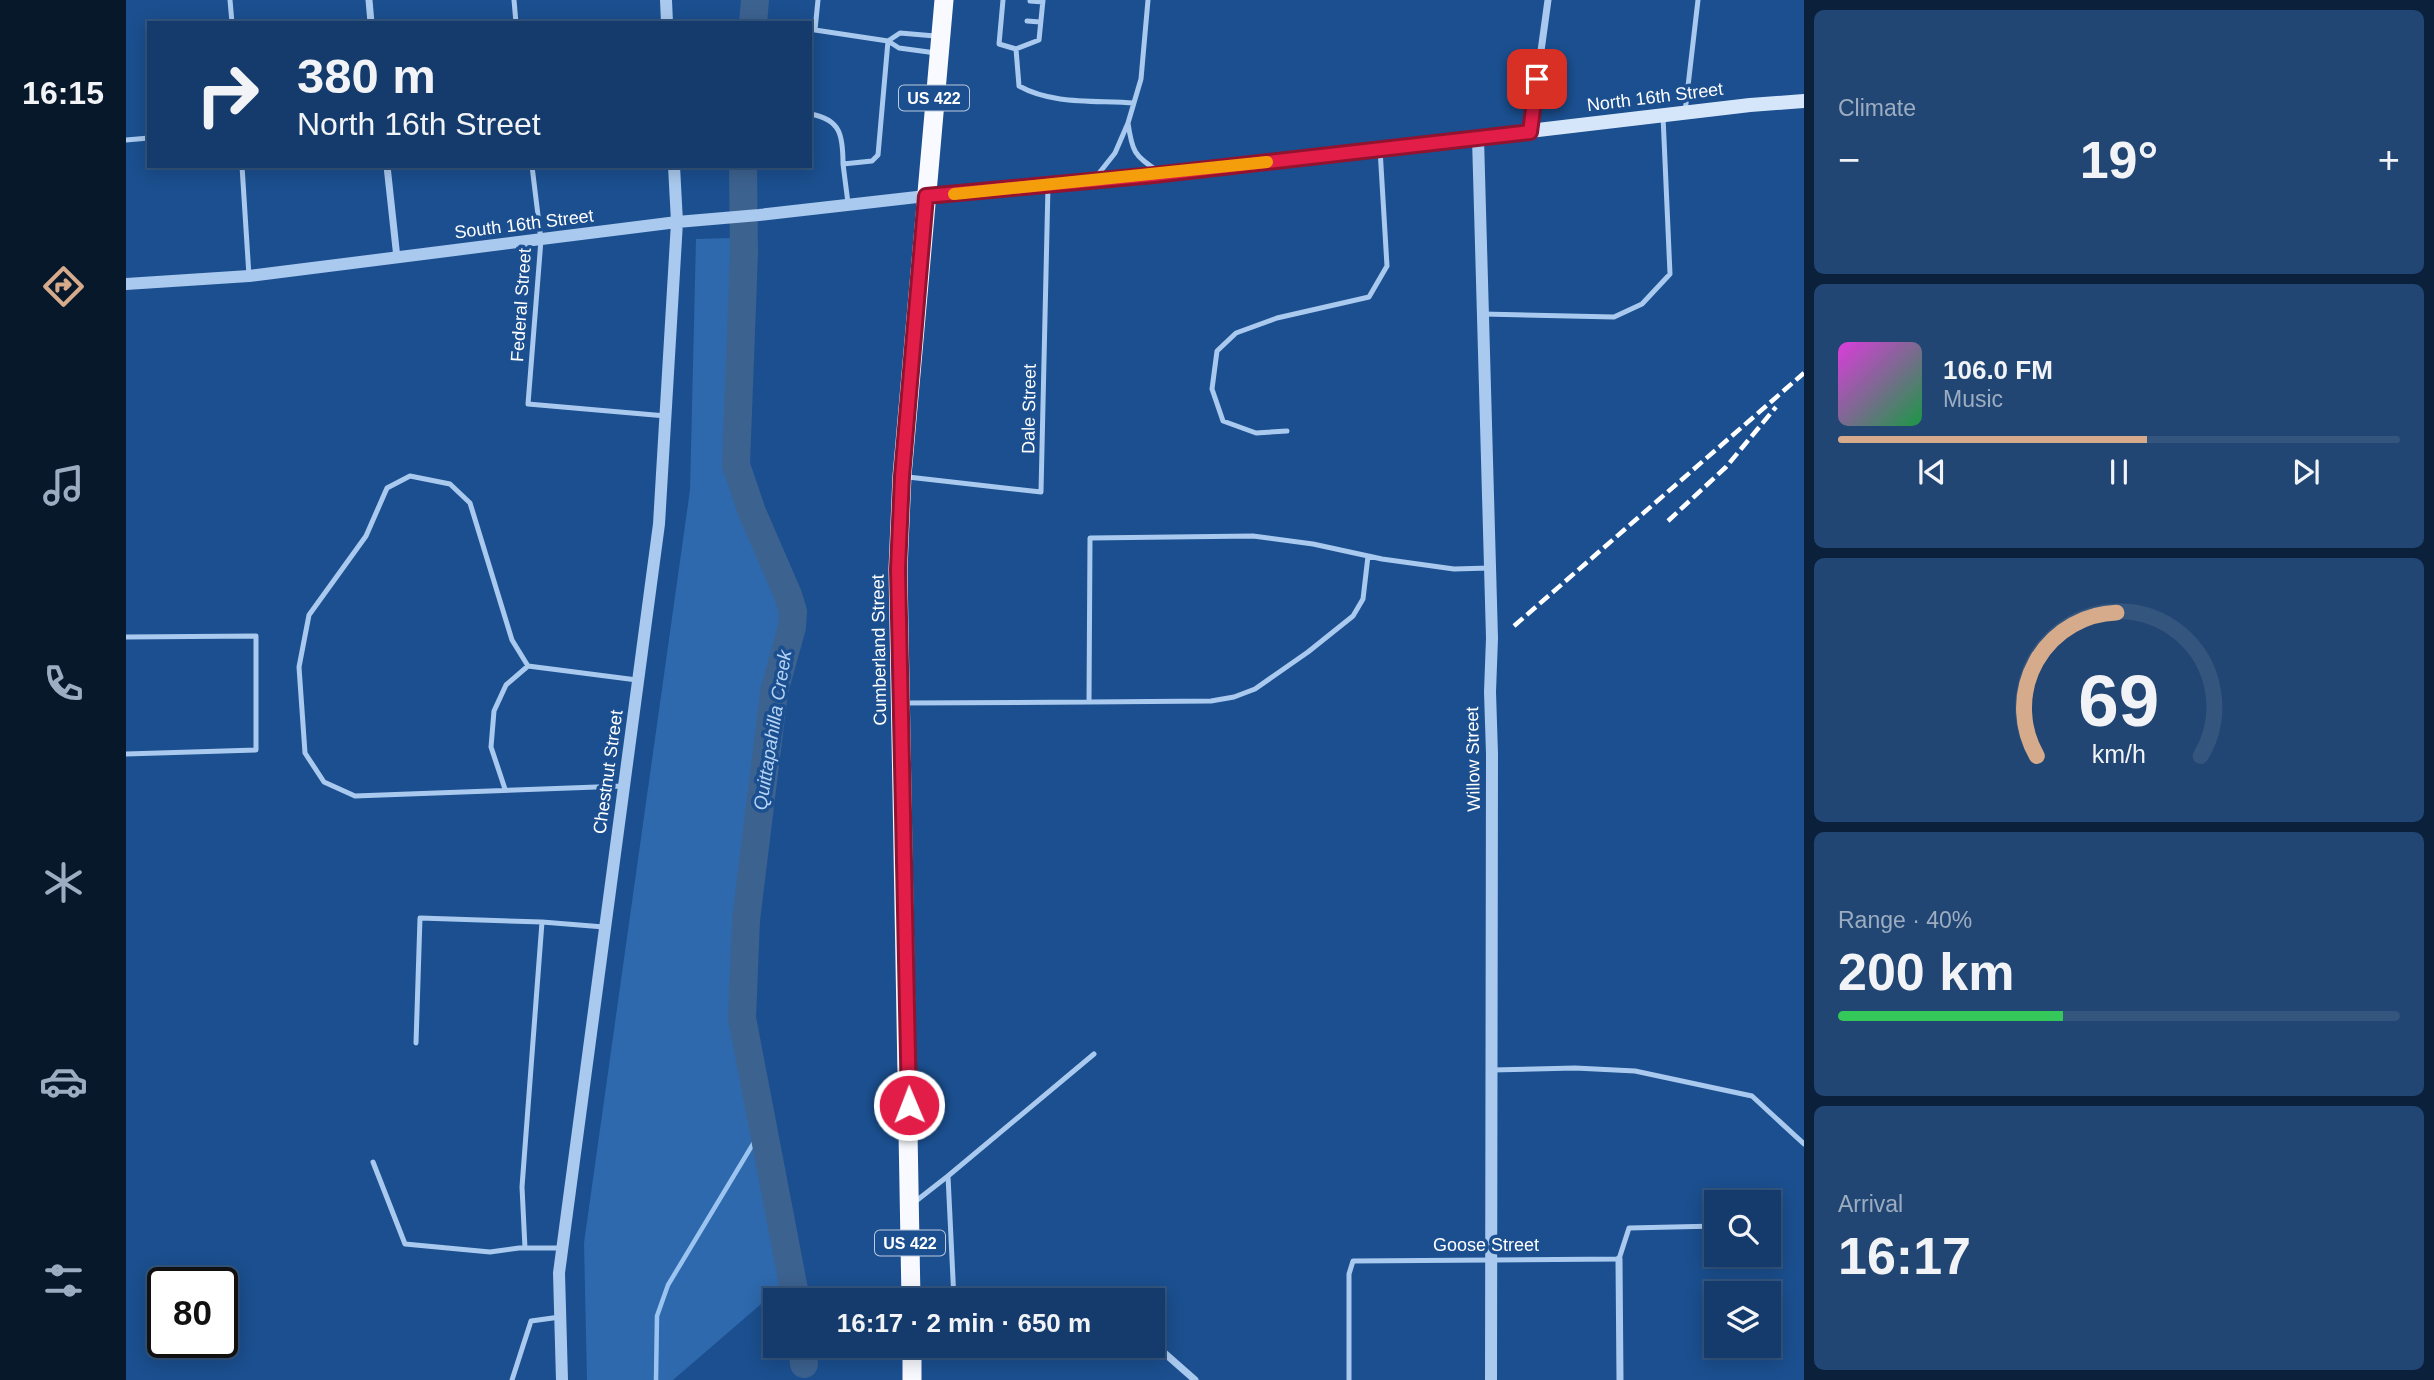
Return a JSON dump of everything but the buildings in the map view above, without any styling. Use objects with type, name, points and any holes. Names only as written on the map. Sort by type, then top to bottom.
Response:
[{"type":"highway","name":"Cumberland Street","points":[[911,1288],[898,569],[902,476],[944,0]]},
{"type":"highway","points":[[912,1358],[912,1380]]},
{"type":"main road","name":"North 16th Street","points":[[926,196],[1163,174],[1804,101]]},
{"type":"street","points":[[369,0],[371,21]]},
{"type":"street","points":[[666,0],[667,21]]},
{"type":"street","points":[[1530,132],[1548,0]]},
{"type":"street","name":"Willow Street","points":[[1478,138],[1492,638],[1491,1380]]},
{"type":"street","points":[[387,168],[397,258]]},
{"type":"street","name":"Chestnut Street","points":[[562,1380],[559,1273],[659,524],[677,222],[674,168]]},
{"type":"street","name":"South 16th Street","points":[[126,284],[249,276],[677,222],[926,196]]},
{"type":"street","points":[[1619,1259],[1620,1380]]},
{"type":"street","points":[[1165,1354],[1195,1380]]},
{"type":"lane","points":[[230,0],[232,21]]},
{"type":"lane","points":[[514,0],[516,21]]},
{"type":"lane","points":[[818,0],[813,30],[888,41],[899,48],[939,45]]},
{"type":"lane","points":[[1003,0],[999,44],[1016,49],[1039,40],[1043,1],[1030,1]]},
{"type":"lane","points":[[1092,181],[1115,153],[1128,123],[1140,79],[1149,0]]},
{"type":"lane","points":[[1685,113],[1698,0]]},
{"type":"lane","points":[[1001,19],[1010,19]]},
{"type":"lane","points":[[1027,21],[1041,22]]},
{"type":"lane","points":[[888,41],[900,33],[939,45]]},
{"type":"lane","points":[[843,164],[872,161],[878,155],[888,41]]},
{"type":"lane","points":[[1016,49],[1019,86],[1035,95],[1134,103]]},
{"type":"lane","points":[[812,115],[831,121],[839,131],[849,205]]},
{"type":"lane","points":[[1483,314],[1614,317],[1642,304],[1670,274],[1663,116]]},
{"type":"lane","points":[[1128,123],[1133,152],[1163,174]]},
{"type":"lane","points":[[126,141],[147,138]]},
{"type":"lane","points":[[1287,431],[1256,433],[1223,421],[1212,389],[1217,351],[1236,333],[1277,318],[1369,297],[1387,266],[1380,149]]},
{"type":"lane","points":[[242,168],[249,276]]},
{"type":"lane","name":"Federal Street","points":[[531,168],[541,240],[528,404],[666,416]]},
{"type":"lane","name":"Dale Street","points":[[902,476],[1041,492],[1048,186]]},
{"type":"lane","points":[[528,666],[512,640],[470,503],[450,484],[410,476],[387,488],[366,536],[309,615],[299,667],[305,753],[324,782],[355,796],[624,786]]},
{"type":"lane","points":[[1089,702],[1090,538],[1253,536],[1454,569],[1490,568]]},
{"type":"lane","points":[[901,703],[1211,701],[1234,697],[1255,689],[1353,616],[1363,599],[1368,556]]},
{"type":"lane","points":[[126,637],[256,636],[257,751],[126,754]]},
{"type":"lane","points":[[505,789],[491,747],[494,711],[506,685],[528,666],[638,680]]},
{"type":"lane","points":[[416,1043],[420,918],[606,927]]},
{"type":"lane","points":[[525,1248],[522,1187],[542,922]]},
{"type":"lane","points":[[910,1205],[1094,1054]]},
{"type":"lane","points":[[1492,1070],[1575,1068],[1635,1071],[1752,1096],[1804,1144]]},
{"type":"lane","points":[[373,1162],[405,1244],[490,1252],[562,1248]]},
{"type":"lane","points":[[948,1176],[953,1288]]},
{"type":"lane","points":[[1619,1259],[1629,1228],[1704,1226]]},
{"type":"lane","name":"Goose Street","points":[[1349,1380],[1349,1274],[1353,1261],[1619,1259]]},
{"type":"lane","points":[[512,1380],[531,1321],[560,1317]]},
{"type":"shaded area","points":[[733,238],[726,466],[782,604],[784,622],[765,692],[735,927],[734,1019],[783,1285],[780,1288],[763,1288],[763,1302],[673,1380],[587,1380],[584,1243],[690,490],[696,239]]},
{"type":"waterway","name":"Quittapahilla Creek","points":[[753,21],[755,0]]},
{"type":"waterway","name":"Quittapahilla Creek","points":[[743,168],[744,253],[736,465],[793,612],[792,627],[774,692],[746,920],[742,1018],[794,1288]]},
{"type":"waterway","points":[[656,1380],[657,1316],[668,1285],[762,1129]]},
{"type":"waterway","name":"Quittapahilla Creek","points":[[803,1358],[804,1364]]},
{"type":"railway","points":[[1514,626],[1804,373]]},
{"type":"railway","points":[[1668,521],[1726,467],[1776,407]]},
{"type":"slow traffic","points":[[954,194],[1267,162]]},
{"type":"route","points":[[909,1105],[898,569],[902,476],[926,196],[1154,175],[1530,132],[1537,79]]}]
